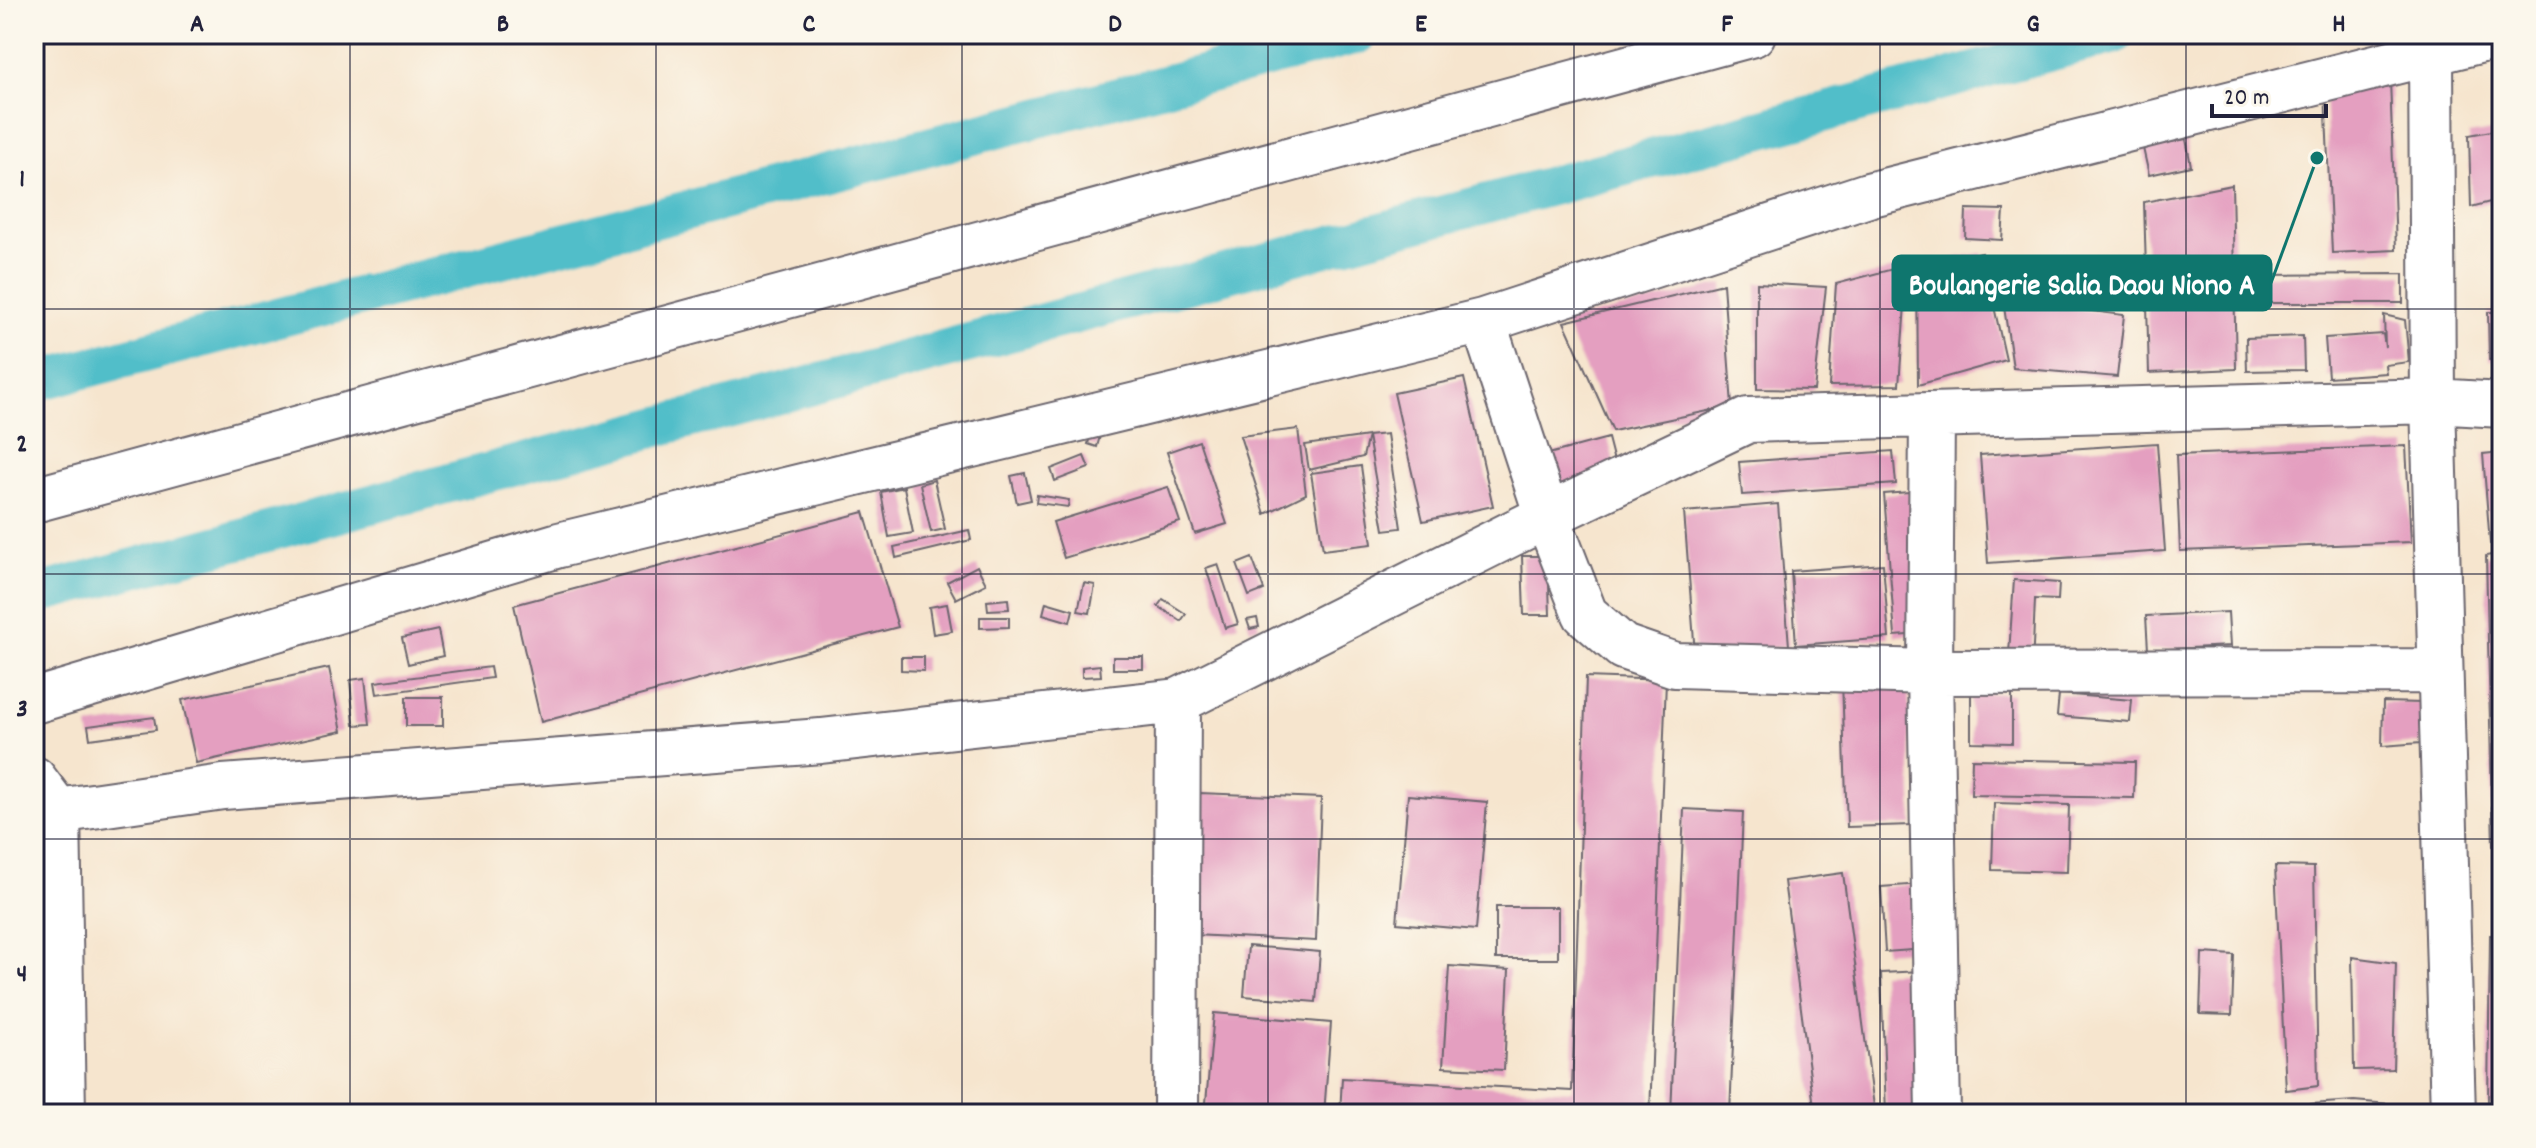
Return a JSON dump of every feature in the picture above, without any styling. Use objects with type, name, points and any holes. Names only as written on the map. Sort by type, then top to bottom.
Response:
[{"type":"street","points":[[34,500],[1753,34]]},
{"type":"street","points":[[34,701],[559,545],[1483,321],[1868,195],[2502,35]]},
{"type":"street","points":[[2431,53],[2433,401],[2453,1114]]},
{"type":"street","points":[[1483,321],[1547,516],[1585,614],[1623,647],[1675,665],[1930,672],[2440,671]]},
{"type":"street","points":[[63,1114],[46,795],[223,787],[821,741],[1178,701],[1547,516],[1748,420],[2433,401],[2502,405]]},
{"type":"street","points":[[1932,415],[1930,672],[1938,1114]]},
{"type":"street","points":[[1176,1114],[1178,701]]},
{"type":"building","points":[[2390,79],[2396,250],[2332,253],[2325,90]]},
{"type":"building","points":[[2502,129],[2502,199],[2471,207],[2469,135]]},
{"type":"building","points":[[2186,139],[2191,166],[2149,175],[2143,148]]},
{"type":"building","points":[[2232,185],[2236,369],[2149,373],[2144,202]]},
{"type":"building","points":[[1966,209],[2004,210],[2002,240],[1965,238]]},
{"type":"building","points":[[1982,253],[2006,360],[1918,385],[1917,265]]},
{"type":"building","points":[[1908,265],[1899,385],[1829,386],[1836,284]]},
{"type":"building","points":[[2403,274],[2403,303],[2246,303],[2246,275]]},
{"type":"building","points":[[1757,283],[1826,287],[1814,390],[1757,389]]},
{"type":"building","points":[[1723,284],[1732,406],[1613,431],[1564,322]]},
{"type":"building","points":[[2003,300],[2124,315],[2117,377],[2013,368]]},
{"type":"building","points":[[2488,312],[2502,312],[2502,360],[2489,360]]},
{"type":"building","points":[[2384,315],[2405,320],[2409,362],[2385,365],[2386,373],[2328,377],[2325,338],[2383,334],[2385,347]]},
{"type":"building","points":[[2303,336],[2304,370],[2247,371],[2246,338]]},
{"type":"building","points":[[1464,378],[1493,506],[1423,521],[1394,393]]},
{"type":"building","points":[[1298,429],[1306,494],[1265,514],[1240,436]]},
{"type":"building","points":[[1091,433],[1100,436],[1097,447],[1088,444]]},
{"type":"building","points":[[1387,434],[1401,528],[1384,530],[1368,436]]},
{"type":"building","points":[[1368,436],[1363,457],[1309,470],[1305,445]]},
{"type":"building","points":[[1608,438],[1616,469],[1554,486],[1545,455]]},
{"type":"building","points":[[1199,441],[1227,524],[1195,534],[1167,452]]},
{"type":"building","points":[[2157,443],[2165,551],[1988,563],[1980,455]]},
{"type":"building","points":[[2406,446],[2411,542],[2180,551],[2176,455]]},
{"type":"building","points":[[1893,451],[1896,484],[1742,495],[1739,462]]},
{"type":"building","points":[[2502,452],[2502,543],[2490,544],[2483,454]]},
{"type":"building","points":[[1084,456],[1089,468],[1055,481],[1051,469]]},
{"type":"building","points":[[1361,466],[1372,544],[1323,550],[1311,473]]},
{"type":"building","points":[[1025,473],[1031,500],[1017,503],[1011,476]]},
{"type":"building","points":[[934,480],[945,529],[931,532],[920,484]]},
{"type":"building","points":[[904,487],[913,533],[889,537],[881,492]]},
{"type":"building","points":[[1168,487],[1180,522],[1064,558],[1053,522]]},
{"type":"building","points":[[1909,492],[1920,634],[1895,636],[1884,494]]},
{"type":"building","points":[[1037,495],[1069,500],[1068,507],[1036,503]]},
{"type":"building","points":[[1778,504],[1789,646],[1695,654],[1684,512]]},
{"type":"building","points":[[864,512],[898,627],[541,722],[514,605]]},
{"type":"building","points":[[969,530],[971,540],[896,558],[894,547]]},
{"type":"building","points":[[2502,553],[2502,846],[2493,846],[2486,556]]},
{"type":"building","points":[[1522,556],[1548,556],[1550,615],[1524,615]]},
{"type":"building","points":[[1252,558],[1264,590],[1249,596],[1237,564]]},
{"type":"building","points":[[1218,564],[1238,624],[1225,628],[1206,568]]},
{"type":"building","points":[[1883,564],[1889,638],[1796,645],[1791,571]]},
{"type":"building","points":[[977,566],[986,584],[956,599],[947,582]]},
{"type":"building","points":[[2014,580],[2059,583],[2058,600],[2035,599],[2032,669],[2008,668]]},
{"type":"building","points":[[1084,583],[1095,585],[1090,613],[1078,611]]},
{"type":"building","points":[[1008,599],[1009,609],[988,610],[987,601]]},
{"type":"building","points":[[1163,599],[1186,614],[1181,621],[1158,606]]},
{"type":"building","points":[[1046,602],[1073,610],[1070,622],[1043,614]]},
{"type":"building","points":[[947,604],[952,631],[933,634],[929,607]]},
{"type":"building","points":[[2228,612],[2230,646],[2148,650],[2146,616]]},
{"type":"building","points":[[980,617],[1009,617],[1009,627],[980,628]]},
{"type":"building","points":[[1257,618],[1259,627],[1250,629],[1247,620]]},
{"type":"building","points":[[438,630],[443,656],[408,664],[402,638]]},
{"type":"building","points":[[901,657],[924,657],[924,671],[901,670]]},
{"type":"building","points":[[1113,657],[1143,657],[1143,669],[1113,669]]},
{"type":"building","points":[[1100,665],[1101,676],[1082,677],[1082,667]]},
{"type":"building","points":[[490,667],[492,678],[377,694],[375,682]]},
{"type":"building","points":[[329,668],[342,731],[196,763],[182,700]]},
{"type":"building","points":[[1586,677],[1666,680],[1650,1114],[1340,1114],[1342,1078],[1572,1091]]},
{"type":"building","points":[[365,678],[370,724],[354,725],[350,680]]},
{"type":"building","points":[[1908,678],[1913,825],[1847,827],[1842,680]]},
{"type":"building","points":[[1971,693],[2012,694],[2012,743],[1971,742]]},
{"type":"building","points":[[2059,694],[2132,700],[2130,722],[2057,716]]},
{"type":"building","points":[[406,697],[443,697],[443,726],[406,726]]},
{"type":"building","points":[[2383,702],[2422,703],[2421,743],[2382,746]]},
{"type":"building","points":[[154,717],[156,730],[90,739],[88,726]]},
{"type":"building","points":[[1972,759],[2135,762],[2134,798],[1971,795]]},
{"type":"building","points":[[1199,793],[1321,798],[1316,941],[1193,935]]},
{"type":"building","points":[[1408,795],[1487,802],[1476,930],[1397,923]]},
{"type":"building","points":[[1994,803],[2069,805],[2067,872],[1992,870]]},
{"type":"building","points":[[1684,809],[1743,812],[1730,1114],[1671,1114]]},
{"type":"building","points":[[2275,866],[2314,867],[2318,1086],[2286,1090]]},
{"type":"building","points":[[1843,873],[1875,1114],[1815,1114],[1784,881]]},
{"type":"building","points":[[1922,884],[1926,949],[1885,952],[1881,887]]},
{"type":"building","points":[[1496,907],[1558,907],[1558,959],[1496,959]]},
{"type":"building","points":[[2490,935],[2502,935],[2502,1104],[2488,1105]]},
{"type":"building","points":[[1248,946],[1320,952],[1316,1002],[1244,996]]},
{"type":"building","points":[[2202,953],[2234,955],[2232,1015],[2200,1014]]},
{"type":"building","points":[[2352,957],[2396,963],[2393,1069],[2354,1070]]},
{"type":"building","points":[[1449,966],[1509,970],[1504,1070],[1443,1067]]},
{"type":"building","points":[[1922,971],[1928,1114],[1886,1114],[1881,973]]},
{"type":"building","points":[[1214,1013],[1331,1023],[1324,1114],[1205,1114]]},
{"type":"building","points":[[2354,1101],[2400,1105],[2399,1114],[2283,1114],[2282,1106]]},
{"type":"building","points":[[2239,1107],[2240,1114],[2140,1114],[2140,1112]]},
{"type":"waterway","points":[[34,382],[1358,34]]},
{"type":"waterway","points":[[34,595],[2115,34]]},
{"type":"place","name":"Boulangerie Salia Daou Niono A","points":[[2317,158]]}]
